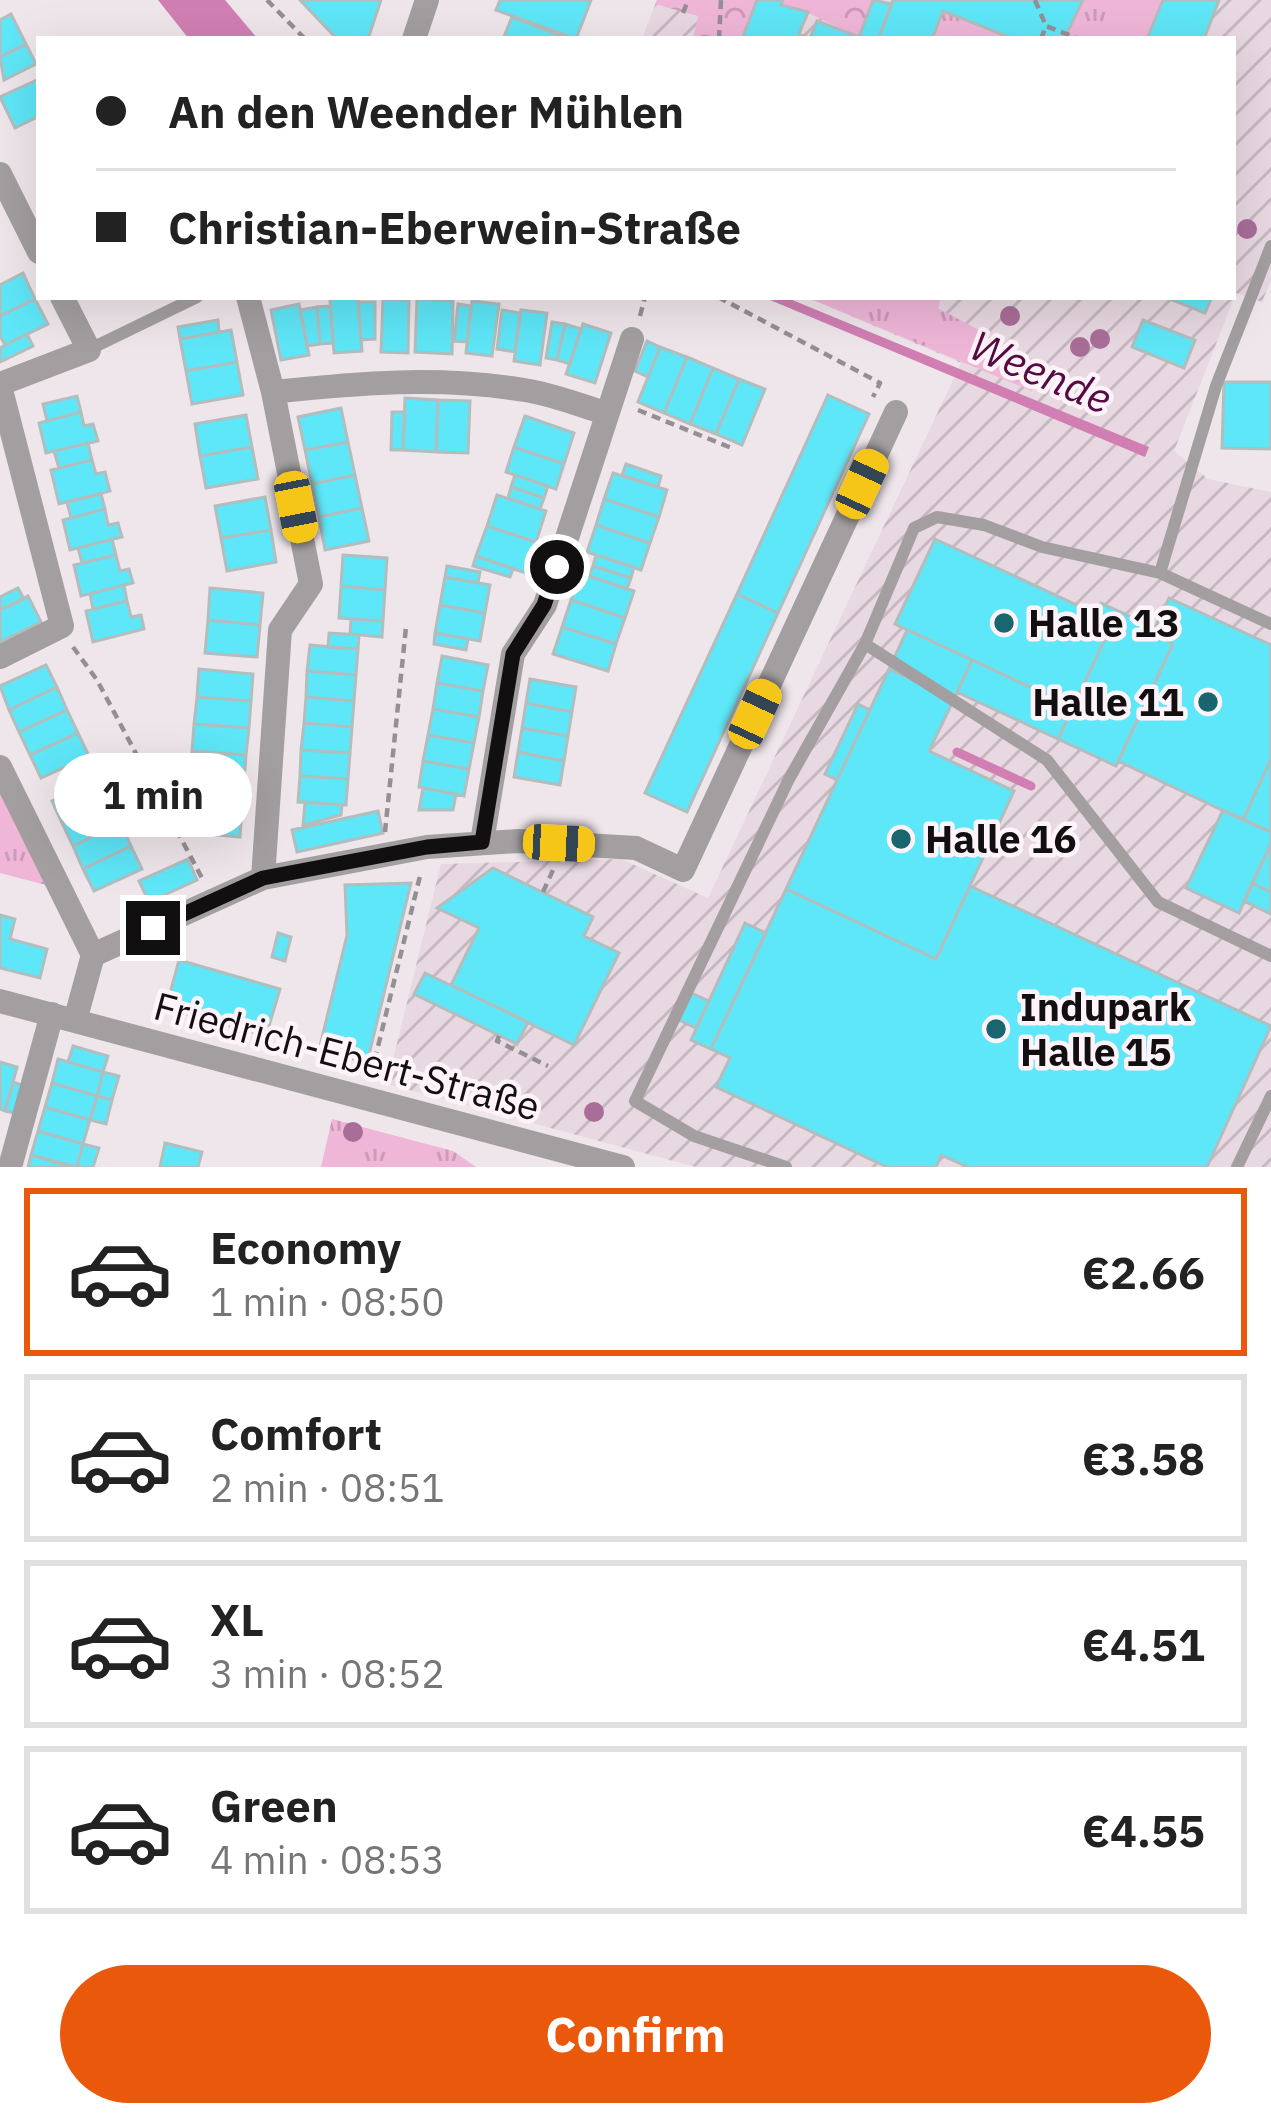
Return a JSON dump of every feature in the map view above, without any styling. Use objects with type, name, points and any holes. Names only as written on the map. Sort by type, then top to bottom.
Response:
[{"type":"street","points":[[415,36],[427,0]]},
{"type":"street","points":[[0,174],[36,245]]},
{"type":"street","points":[[0,657],[62,626],[0,385],[88,350],[63,300]]},
{"type":"street","points":[[249,300],[273,392],[311,584],[280,630],[263,878]]},
{"type":"street","points":[[482,842],[513,654],[544,605],[632,338]]},
{"type":"street","points":[[273,392],[446,380],[608,406]]},
{"type":"street","points":[[10,1167],[63,1018],[93,956],[263,878],[427,847],[482,842],[636,848],[682,870],[896,412]]},
{"type":"street","points":[[0,767],[93,956]]},
{"type":"street","name":"Friedrich-Ebert-Straße","points":[[0,1001],[365,1098],[533,1155],[623,1167]]},
{"type":"lane","points":[[1160,573],[1216,386],[1271,246]]},
{"type":"lane","points":[[88,350],[190,300]]},
{"type":"lane","points":[[786,1167],[694,1136],[635,1101],[789,779],[865,644],[914,528],[938,517],[984,525],[1042,548],[1160,573],[1271,624]]},
{"type":"lane","points":[[865,644],[1047,760],[1159,902],[1271,956]]},
{"type":"lane","points":[[1238,1167],[1271,1096]]},
{"type":"path","points":[[267,0],[302,36]]},
{"type":"path","points":[[683,13],[688,0]]},
{"type":"path","points":[[719,36],[721,0]]},
{"type":"path","points":[[1035,0],[1046,26],[1042,36]]},
{"type":"path","points":[[1046,26],[1071,36]]},
{"type":"path","points":[[724,300],[880,383]]},
{"type":"path","points":[[608,406],[734,449]]},
{"type":"path","points":[[383,855],[406,627]]},
{"type":"path","points":[[71,645],[97,680],[214,901]]},
{"type":"path","points":[[365,1098],[427,847]]},
{"type":"path","points":[[542,892],[554,869]]},
{"type":"path","points":[[499,1036],[496,1041],[548,1066]]},
{"type":"shaded area","points":[[158,0],[225,0],[255,36],[187,36]]},
{"type":"shaded area","points":[[657,0],[1271,0],[1271,280],[1262,302],[1236,293],[1236,36],[643,36]]},
{"type":"shaded area","points":[[770,300],[792,300],[1149,447],[1145,457]]},
{"type":"shaded area","points":[[813,300],[1233,300],[1174,451],[1208,479],[1271,492],[1271,1167],[696,1167],[387,1084],[441,864],[621,859],[708,898],[961,363]]},
{"type":"green space","points":[[657,0],[757,0],[743,36],[694,36],[698,16],[655,4]]},
{"type":"green space","points":[[783,0],[873,0],[859,36],[781,5]]},
{"type":"green space","points":[[1083,0],[1163,0],[1148,36],[1065,36]]},
{"type":"green space","points":[[943,11],[1006,36],[933,36]]},
{"type":"green space","points":[[813,300],[940,300],[938,308],[1041,364],[1032,391]]},
{"type":"green space","points":[[0,791],[46,885],[0,873]]},
{"type":"green space","points":[[332,1119],[453,1151],[476,1167],[321,1167]]},
{"type":"building","points":[[300,0],[381,0],[369,36],[334,36]]},
{"type":"building","points":[[500,0],[591,0],[577,36],[496,10]]},
{"type":"building","points":[[757,0],[783,0],[781,5],[808,12],[799,34],[804,36],[743,36]]},
{"type":"building","points":[[873,0],[892,4],[879,36],[859,36]]},
{"type":"building","points":[[893,0],[1083,0],[1065,36],[1006,36],[943,11],[933,36],[879,36]]},
{"type":"building","points":[[1163,0],[1219,0],[1205,36],[1148,36]]},
{"type":"building","points":[[11,14],[26,44],[0,57],[0,20]]},
{"type":"building","points":[[512,17],[561,36],[504,36]]},
{"type":"building","points":[[817,21],[856,36],[811,36]]},
{"type":"building","points":[[26,44],[36,64],[4,80],[0,57]]},
{"type":"building","points":[[36,80],[36,118],[15,128],[0,97]]},
{"type":"building","points":[[23,273],[35,299],[0,316],[0,285]]},
{"type":"building","points":[[35,299],[48,324],[5,345],[0,316]]},
{"type":"building","points":[[330,300],[358,300],[362,351],[334,353]]},
{"type":"building","points":[[383,300],[409,300],[408,353],[381,352]]},
{"type":"building","points":[[417,300],[453,301],[452,354],[415,352]]},
{"type":"building","points":[[1172,300],[1211,300],[1205,313]]},
{"type":"building","points":[[472,301],[499,304],[492,356],[466,353]]},
{"type":"building","points":[[358,302],[375,302],[375,339],[361,340]]},
{"type":"building","points":[[299,304],[309,355],[281,360],[271,310]]},
{"type":"building","points":[[458,304],[471,306],[467,342],[454,341]]},
{"type":"building","points":[[330,306],[333,343],[320,344],[317,307]]},
{"type":"building","points":[[317,307],[320,344],[307,346],[300,310]]},
{"type":"building","points":[[502,310],[520,313],[515,352],[497,349]]},
{"type":"building","points":[[521,310],[547,313],[540,365],[514,361]]},
{"type":"building","points":[[218,320],[219,332],[180,339],[178,327]]},
{"type":"building","points":[[1143,320],[1195,340],[1184,368],[1132,347]]},
{"type":"building","points":[[552,322],[565,324],[557,360],[546,358]]},
{"type":"building","points":[[565,324],[581,329],[570,364],[557,360]]},
{"type":"building","points":[[583,324],[611,333],[595,383],[566,374]]},
{"type":"building","points":[[231,330],[237,362],[186,371],[180,339]]},
{"type":"building","points":[[27,334],[33,346],[0,362],[0,348]]},
{"type":"building","points":[[647,341],[660,347],[648,377],[635,371]]},
{"type":"building","points":[[660,347],[687,357],[664,413],[638,402]]},
{"type":"building","points":[[687,357],[713,368],[690,424],[664,413]]},
{"type":"building","points":[[237,362],[243,395],[192,404],[186,371]]},
{"type":"building","points":[[713,368],[739,379],[716,434],[690,424]]},
{"type":"building","points":[[739,379],[765,389],[742,445],[716,434]]},
{"type":"building","points":[[1224,382],[1271,382],[1271,449],[1222,448]]},
{"type":"building","points":[[828,395],[869,414],[778,613],[737,594]]},
{"type":"building","points":[[77,396],[81,412],[47,421],[43,404]]},
{"type":"building","points":[[405,398],[438,400],[436,452],[403,450]]},
{"type":"building","points":[[438,400],[470,401],[468,453],[436,452]]},
{"type":"building","points":[[341,408],[348,442],[305,450],[298,417]]},
{"type":"building","points":[[81,412],[84,426],[93,424],[98,441],[46,453],[39,423]]},
{"type":"building","points":[[392,412],[405,412],[403,450],[391,450]]},
{"type":"building","points":[[246,415],[252,447],[200,456],[195,424]]},
{"type":"building","points":[[525,416],[574,433],[564,464],[514,447]]},
{"type":"building","points":[[348,442],[355,475],[312,484],[305,450]]},
{"type":"building","points":[[88,443],[92,460],[59,468],[54,451]]},
{"type":"building","points":[[252,447],[258,479],[206,488],[200,456]]},
{"type":"building","points":[[514,447],[564,464],[556,489],[506,472]]},
{"type":"building","points":[[92,460],[96,474],[105,472],[110,491],[59,504],[51,470]]},
{"type":"building","points":[[626,464],[661,476],[658,487],[622,475]]},
{"type":"building","points":[[613,473],[667,490],[659,517],[604,499]]},
{"type":"building","points":[[355,475],[362,508],[319,517],[312,484]]},
{"type":"building","points":[[515,475],[548,486],[544,498],[511,487]]},
{"type":"building","points":[[511,487],[544,498],[540,509],[508,498]]},
{"type":"building","points":[[101,494],[105,509],[71,518],[67,502]]},
{"type":"building","points":[[497,495],[546,511],[536,542],[487,526]]},
{"type":"building","points":[[265,497],[271,530],[221,538],[215,506]]},
{"type":"building","points":[[604,499],[659,517],[650,543],[596,525]]},
{"type":"building","points":[[362,508],[369,541],[325,550],[319,517]]},
{"type":"building","points":[[105,509],[108,525],[118,523],[122,537],[70,550],[63,520]]},
{"type":"building","points":[[596,525],[650,543],[641,570],[587,552]]},
{"type":"building","points":[[487,526],[536,542],[526,573],[476,556]]},
{"type":"building","points":[[271,530],[276,562],[227,571],[221,538]]},
{"type":"building","points":[[112,539],[116,555],[82,563],[78,548]]},
{"type":"building","name":"Halle 13","points":[[935,539],[1113,622],[1073,707],[895,624]]},
{"type":"building","points":[[116,555],[120,571],[129,569],[133,583],[81,596],[74,565]]},
{"type":"building","points":[[343,555],[387,558],[385,590],[341,586]]},
{"type":"building","points":[[596,555],[634,567],[631,578],[593,566]]},
{"type":"building","points":[[476,556],[513,569],[510,577],[473,566]]},
{"type":"building","points":[[447,566],[480,572],[478,583],[445,577]]},
{"type":"building","points":[[593,566],[631,578],[627,589],[589,576]]},
{"type":"building","points":[[580,573],[634,591],[625,618],[571,600]]},
{"type":"building","points":[[445,577],[490,585],[485,613],[440,605]]},
{"type":"building","points":[[124,585],[127,601],[93,609],[90,594]]},
{"type":"building","points":[[341,586],[385,590],[383,621],[339,618]]},
{"type":"building","points":[[18,588],[24,599],[0,610],[0,597]]},
{"type":"building","points":[[210,588],[263,593],[260,625],[208,620]]},
{"type":"building","points":[[737,594],[778,613],[687,812],[645,793]]},
{"type":"building","points":[[28,596],[41,622],[0,642],[0,610]]},
{"type":"building","name":"Halle 11","points":[[1169,598],[1271,645],[1271,759],[1243,820],[1118,761],[1173,644],[1152,634]]},
{"type":"building","points":[[571,600],[625,618],[616,644],[562,627]]},
{"type":"building","points":[[127,601],[131,617],[141,615],[144,629],[93,642],[86,611]]},
{"type":"building","points":[[1101,603],[1155,628],[1152,634],[1173,644],[1116,766],[1058,739],[1113,622],[1096,614]]},
{"type":"building","points":[[440,605],[485,613],[480,641],[435,633]]},
{"type":"building","points":[[351,619],[383,621],[382,637],[350,634]]},
{"type":"building","points":[[208,620],[260,625],[257,657],[205,653]]},
{"type":"building","points":[[562,627],[616,644],[608,671],[553,654]]},
{"type":"building","points":[[907,630],[972,660],[954,699],[889,669]]},
{"type":"building","points":[[329,633],[359,635],[358,649],[328,647]]},
{"type":"building","points":[[435,633],[468,639],[466,650],[434,644]]},
{"type":"building","points":[[310,645],[358,649],[356,675],[307,671]]},
{"type":"building","points":[[442,656],[488,665],[483,691],[437,683]]},
{"type":"building","points":[[972,660],[1073,707],[1058,739],[957,692]]},
{"type":"building","points":[[46,665],[57,687],[9,710],[0,686]]},
{"type":"building","points":[[199,669],[253,674],[251,701],[197,697]]},
{"type":"building","name":"Halle 16","points":[[889,669],[954,699],[929,751],[1014,791],[936,959],[786,889]]},
{"type":"building","points":[[307,671],[356,675],[354,701],[306,697]]},
{"type":"building","points":[[530,679],[576,687],[572,712],[526,703]]},
{"type":"building","points":[[437,683],[483,691],[479,717],[433,709]]},
{"type":"building","points":[[57,687],[67,710],[19,732],[9,710]]},
{"type":"building","points":[[197,697],[251,701],[249,728],[194,724]]},
{"type":"building","points":[[306,697],[354,701],[352,727],[304,723]]},
{"type":"building","points":[[526,703],[572,712],[568,736],[522,728]]},
{"type":"building","points":[[858,704],[870,710],[837,780],[825,774]]},
{"type":"building","points":[[433,709],[479,717],[474,743],[428,735]]},
{"type":"building","points":[[67,710],[78,733],[30,755],[19,732]]},
{"type":"building","points":[[304,723],[352,727],[350,753],[301,750]]},
{"type":"building","points":[[194,724],[249,728],[246,755],[192,751]]},
{"type":"building","points":[[522,728],[568,736],[564,761],[518,752]]},
{"type":"building","points":[[78,733],[89,756],[41,778],[30,755]]},
{"type":"building","points":[[428,735],[474,743],[469,769],[423,761]]},
{"type":"building","points":[[301,750],[350,753],[348,779],[300,776]]},
{"type":"building","points":[[192,751],[246,755],[244,783],[190,778]]},
{"type":"building","points":[[518,752],[564,761],[560,785],[514,777]]},
{"type":"building","points":[[1271,759],[1271,832],[1243,820]]},
{"type":"building","points":[[423,761],[469,769],[464,796],[419,787]]},
{"type":"building","points":[[300,776],[348,779],[346,805],[298,802]]},
{"type":"building","points":[[100,778],[110,801],[62,823],[52,801]]},
{"type":"building","points":[[190,778],[244,783],[242,809],[188,805]]},
{"type":"building","points":[[423,788],[456,794],[453,810],[419,810]]},
{"type":"building","points":[[110,801],[121,823],[73,846],[62,823]]},
{"type":"building","points":[[305,802],[342,805],[341,815],[303,825]]},
{"type":"building","points":[[188,805],[242,809],[240,837],[185,832]]},
{"type":"building","points":[[1223,810],[1271,832],[1271,844],[1239,913],[1186,888]]},
{"type":"building","points":[[378,811],[383,833],[297,852],[292,830]]},
{"type":"building","points":[[121,823],[131,846],[83,869],[73,846]]},
{"type":"building","points":[[1271,844],[1271,892],[1252,883]]},
{"type":"building","points":[[131,846],[142,869],[94,891],[83,869]]},
{"type":"building","points":[[188,859],[197,880],[149,902],[139,881]]},
{"type":"building","points":[[493,868],[593,917],[584,936],[619,953],[574,1045],[451,985],[479,928],[437,908]]},
{"type":"building","points":[[411,883],[367,1063],[319,1050],[347,935],[345,885]]},
{"type":"building","points":[[1252,883],[1271,892],[1271,914],[1244,901]]},
{"type":"building","name":"Indupark Halle 15","points":[[970,886],[1271,1026],[1207,1167],[968,1167],[941,1155],[936,1167],[887,1167],[716,1087],[730,1058],[711,1049],[786,889],[936,959]]},
{"type":"building","points":[[0,915],[15,919],[10,939],[47,949],[40,978],[0,968]]},
{"type":"building","points":[[745,923],[766,933],[711,1049],[691,1040]]},
{"type":"building","points":[[278,933],[291,937],[285,961],[272,957]]},
{"type":"building","points":[[179,960],[280,989],[266,1036],[166,1008]]},
{"type":"building","points":[[425,973],[528,1022],[517,1044],[414,994]]},
{"type":"building","points":[[691,993],[709,1001],[696,1028],[679,1020]]},
{"type":"building","points":[[73,1046],[108,1056],[103,1072],[68,1062]]},
{"type":"building","points":[[58,1059],[103,1072],[97,1096],[52,1083]]},
{"type":"building","points":[[0,1062],[17,1067],[5,1111],[0,1109]]},
{"type":"building","points":[[103,1072],[119,1076],[112,1100],[97,1096]]},
{"type":"building","points":[[13,1082],[25,1086],[17,1114],[5,1111]]},
{"type":"building","points":[[52,1083],[97,1096],[90,1120],[45,1107]]},
{"type":"building","points":[[97,1096],[112,1100],[106,1124],[90,1120]]},
{"type":"building","points":[[45,1107],[90,1120],[83,1144],[38,1131]]},
{"type":"building","points":[[38,1131],[83,1144],[77,1167],[31,1155]]},
{"type":"building","points":[[165,1143],[202,1152],[198,1167],[160,1167]]},
{"type":"building","points":[[83,1144],[99,1148],[93,1167],[77,1167]]},
{"type":"building","points":[[31,1155],[72,1167],[28,1167]]},
{"type":"waterway","points":[[957,752],[1031,786]]},
{"type":"place","name":"Halle 13","points":[[1004,623]]},
{"type":"place","name":"Halle 11","points":[[1208,702]]},
{"type":"place","name":"Halle 16","points":[[901,839]]},
{"type":"place","name":"Indupark Halle 15","points":[[996,1029]]},
{"type":"route","points":[[153,928],[263,878],[427,847],[482,842],[513,654],[544,605],[557,567]]},
{"type":"water label","name":"Weende","points":[[1041,372]]}]
